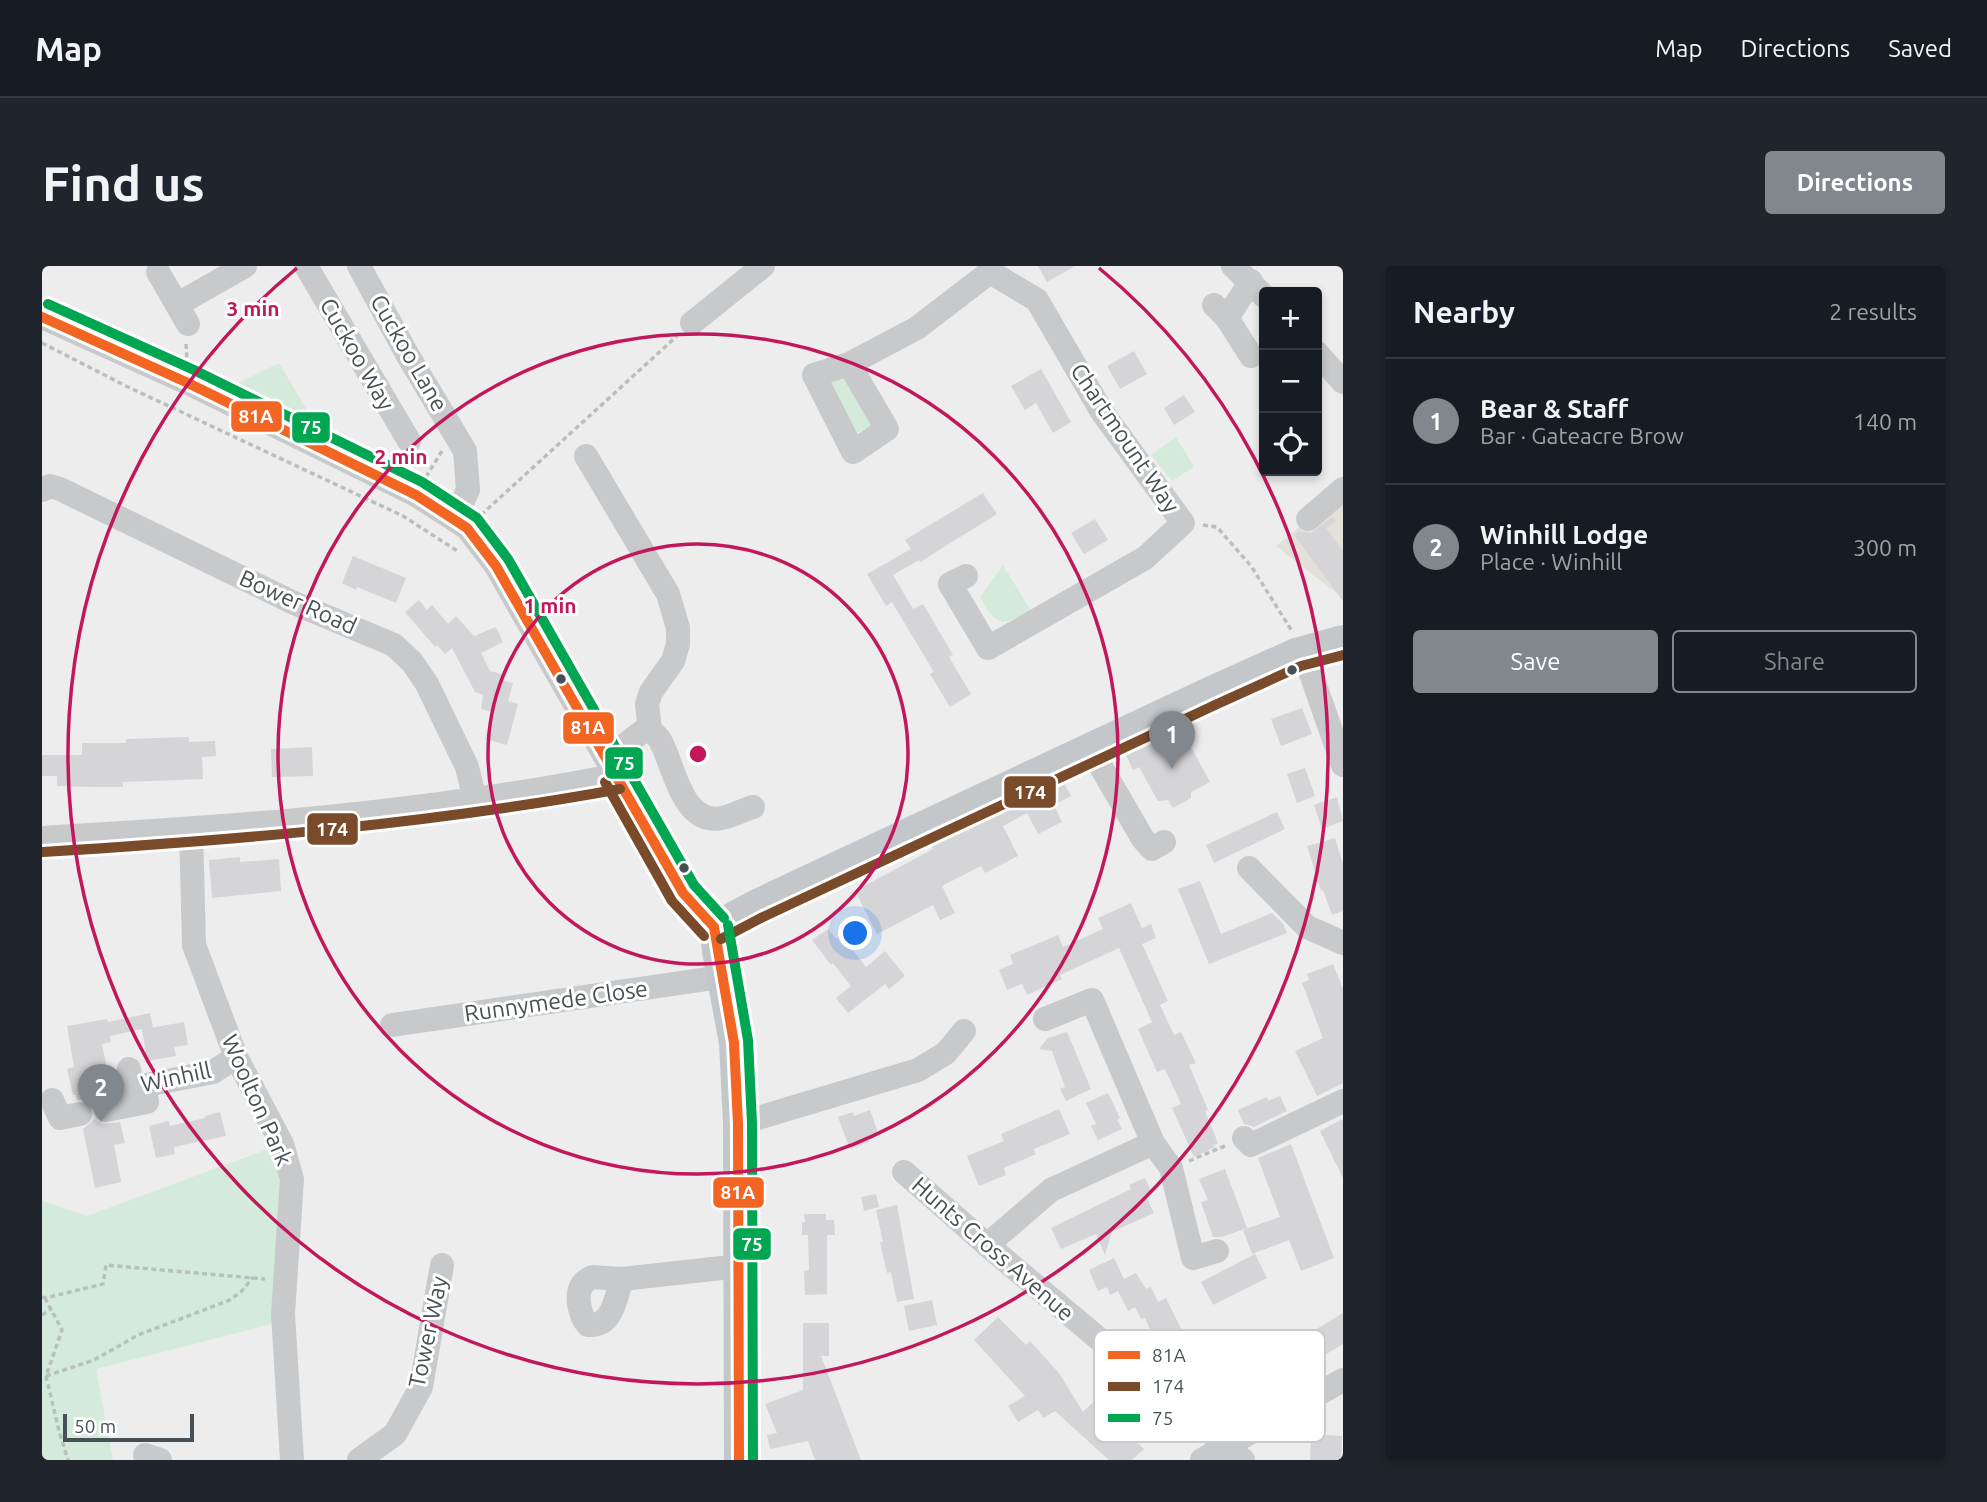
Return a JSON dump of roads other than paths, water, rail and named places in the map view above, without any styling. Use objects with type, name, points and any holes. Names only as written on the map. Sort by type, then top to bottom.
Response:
[{"type":"main road","points":[[739,1460],[738,1124],[734,1043],[721,978],[715,927],[757,904],[1090,748],[1300,644],[1343,640]]},
{"type":"street","points":[[158,272],[183,314],[244,266]]},
{"type":"street","name":"Cuckoo Way","points":[[306,266],[410,441]]},
{"type":"street","name":"Cuckoo Lane","points":[[359,266],[407,354],[465,451],[468,491],[460,523]]},
{"type":"street","points":[[692,323],[763,266]]},
{"type":"street","points":[[849,364],[917,328],[989,269]]},
{"type":"street","name":"Chartmount Way","points":[[966,576],[950,584],[988,648],[1145,558],[1183,523],[1102,412],[1037,300],[989,269]]},
{"type":"street","points":[[1250,281],[1221,312],[1251,356]]},
{"type":"street","points":[[42,317],[188,383],[416,495],[460,523],[496,566],[683,893],[715,927]]},
{"type":"street","points":[[1322,359],[1343,382]]},
{"type":"street","points":[[586,456],[668,594],[678,628],[678,644],[673,661],[651,692],[647,704],[650,730],[660,738],[684,797],[698,814],[706,818],[720,819],[753,807]]},
{"type":"street","name":"Bower Road","points":[[42,490],[50,486],[60,489],[294,603],[394,645],[412,662],[427,684],[467,767],[475,800]]},
{"type":"street","points":[[1308,519],[1343,489]]},
{"type":"street","points":[[1300,644],[1343,765]]},
{"type":"street","points":[[42,838],[191,829],[475,800],[612,767],[643,731],[650,730]]},
{"type":"street","points":[[1090,748],[1143,839],[1152,849],[1164,842]]},
{"type":"street","name":"Woolton Park","points":[[191,829],[194,945],[236,1057],[282,1144],[292,1179],[283,1314],[292,1460]]},
{"type":"street","points":[[1249,868],[1307,927],[1343,943]]},
{"type":"street","name":"Runnymede Close","points":[[392,1024],[721,978]]},
{"type":"street","points":[[1045,1019],[1092,1000],[1153,1143],[1171,1168],[1202,1262]]},
{"type":"street","points":[[738,1124],[918,1070],[946,1053],[964,1031]]},
{"type":"street","name":"Winhill","points":[[106,1110],[147,1102],[137,1077],[213,1072],[236,1057]]},
{"type":"street","points":[[52,1100],[61,1118],[80,1114]]},
{"type":"street","points":[[1244,1138],[1251,1146],[1343,1101]]},
{"type":"street","points":[[987,1245],[1051,1190],[1153,1143]]},
{"type":"street","name":"Hunts Cross Avenue","points":[[904,1172],[1094,1335]]},
{"type":"street","name":"Tower Way","points":[[359,1460],[395,1434],[421,1387],[443,1265]]},
{"type":"street","points":[[622,1279],[740,1266]]},
{"type":"street","points":[[1325,1392],[1343,1380]]},
{"type":"street","points":[[1202,1460],[1235,1453],[1251,1442]]},
{"type":"place","name":"Bear & Staff","points":[[1172,769]]},
{"type":"place","name":"Winhill Lodge","points":[[101,1122]]}]
